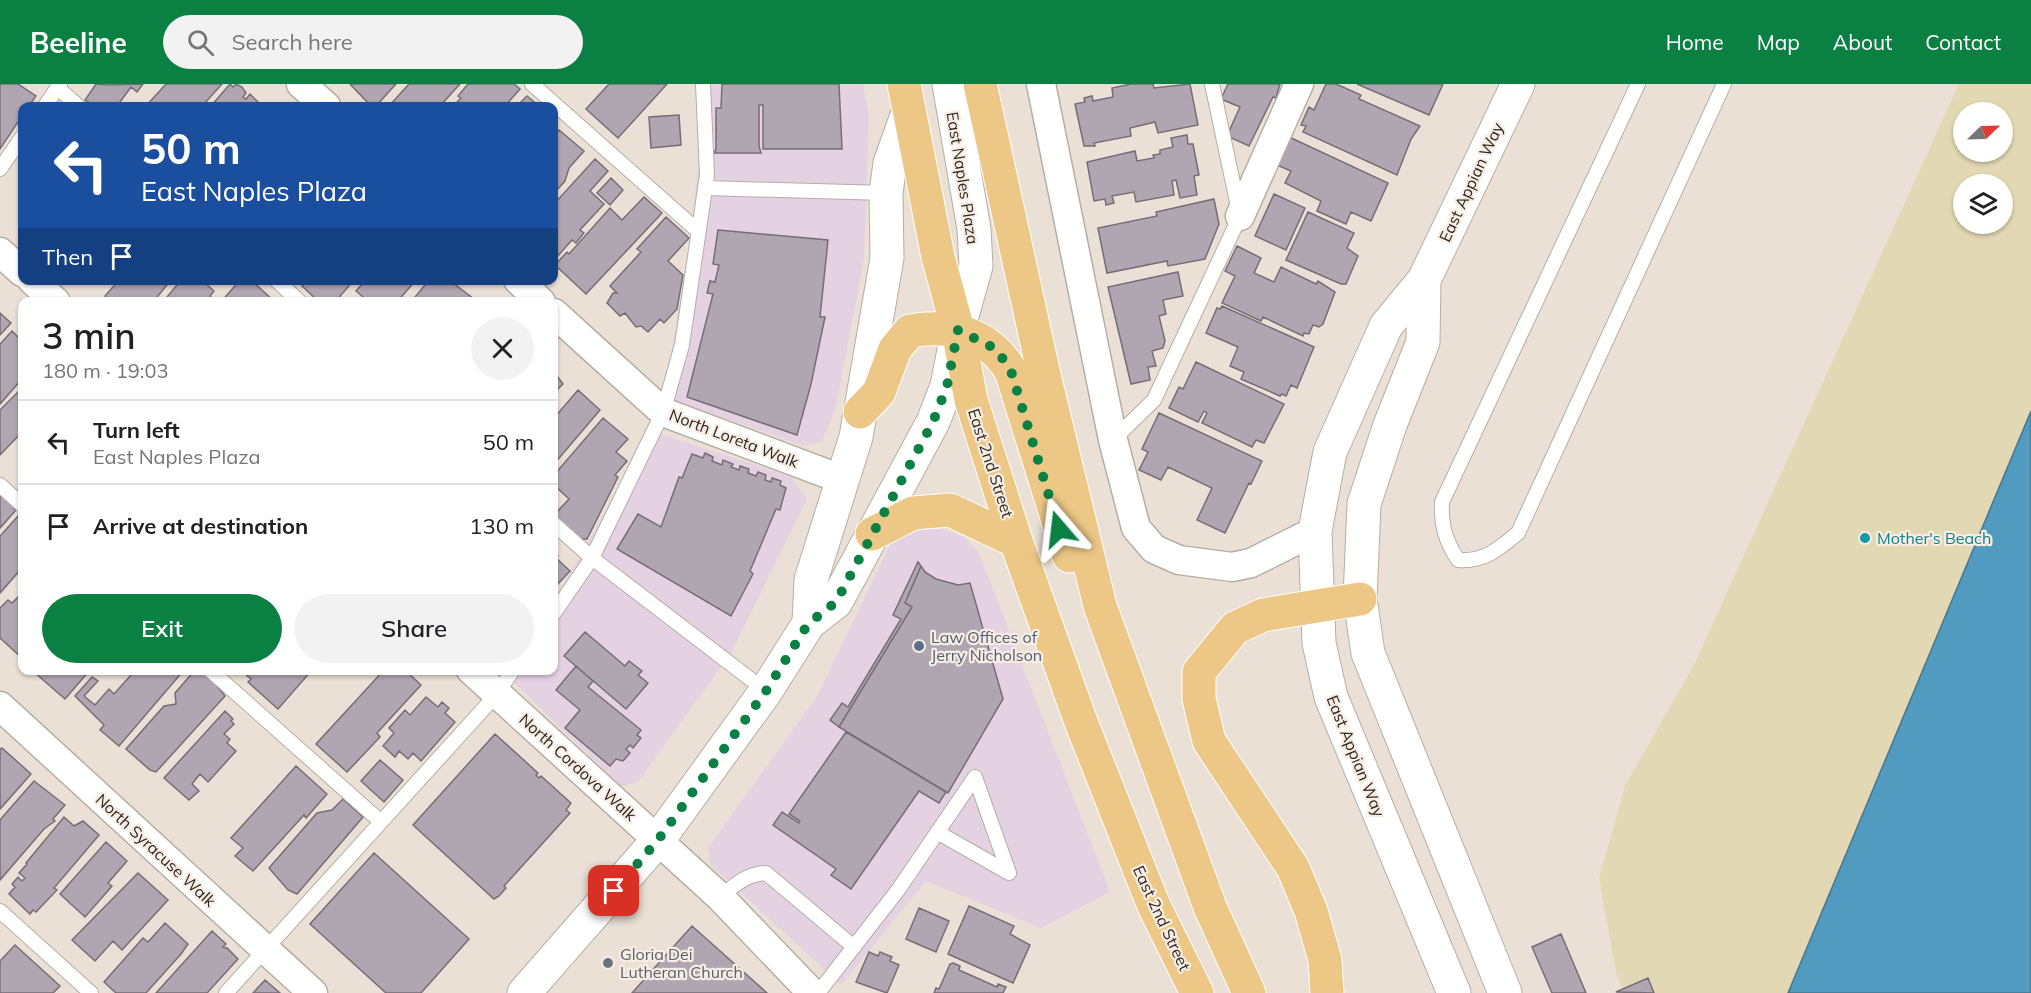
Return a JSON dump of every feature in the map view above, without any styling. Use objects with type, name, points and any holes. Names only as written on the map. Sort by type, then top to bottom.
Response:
[{"type":"main road","name":"East Naples Plaza","points":[[524,993],[658,840],[766,691],[808,624],[836,602],[933,422],[947,386],[958,330],[976,266],[974,229],[949,84]]},
{"type":"main road","points":[[980,84],[1044,375],[1100,606],[1210,907],[1249,993]]},
{"type":"main road","name":"East Appian Way","points":[[1454,993],[1331,697],[1319,643],[1315,531],[1330,452],[1386,326],[1424,280],[1518,84]]},
{"type":"main road","name":"East Naples Plaza","points":[[808,624],[811,580],[856,437],[887,258],[886,193],[890,163],[906,97]]},
{"type":"main road","name":"East 2nd Street","points":[[906,97],[938,257],[958,330],[971,400],[1016,541],[1081,722],[1154,906],[1197,993]]},
{"type":"main road","name":"East Appian Way","points":[[1424,280],[1423,342],[1390,425],[1364,504],[1360,599],[1368,653],[1505,993]]},
{"type":"main road","points":[[860,412],[879,392],[895,349],[910,331],[936,327],[958,330],[996,349],[1011,371],[1066,552],[1100,606]]},
{"type":"main road","points":[[872,534],[913,513],[950,510],[1016,541]]},
{"type":"main road","points":[[1327,993],[1325,960],[1311,910],[1293,868],[1209,741],[1199,690],[1199,672],[1235,628],[1263,615],[1360,599]]},
{"type":"street","points":[[301,84],[321,102]]},
{"type":"street","points":[[1041,84],[1113,440],[1136,528],[1154,549],[1179,560],[1232,567],[1251,563],[1315,531]]},
{"type":"street","points":[[1240,216],[1299,84]]},
{"type":"street","points":[[0,252],[18,268]]},
{"type":"street","points":[[37,285],[51,297]]},
{"type":"street","points":[[523,285],[536,297]]},
{"type":"street","name":"North Loreta Walk","points":[[558,317],[663,412],[842,479]]},
{"type":"street","name":"North Cordova Walk","points":[[476,675],[720,897],[812,993]]},
{"type":"street","name":"North Syracuse Walk","points":[[0,706],[264,951],[313,993]]},
{"type":"lane","points":[[532,84],[552,102]]},
{"type":"lane","points":[[558,607],[592,558],[663,412],[682,345],[707,175],[703,84]]},
{"type":"lane","points":[[1113,440],[1154,400],[1240,216],[1212,84]]},
{"type":"lane","points":[[1638,84],[1442,502],[1441,526],[1448,545],[1458,560],[1471,561],[1494,554],[1518,533],[1724,84]]},
{"type":"lane","points":[[48,102],[59,86],[74,102]]},
{"type":"lane","points":[[558,107],[698,231]]},
{"type":"lane","points":[[0,169],[18,143]]},
{"type":"lane","points":[[705,188],[886,193]]},
{"type":"lane","points":[[281,285],[295,297]]},
{"type":"lane","points":[[0,485],[18,501]]},
{"type":"lane","points":[[558,528],[592,558],[766,691]]},
{"type":"lane","points":[[216,675],[380,821]]},
{"type":"lane","points":[[226,993],[497,694],[510,675]]},
{"type":"lane","points":[[818,993],[938,832],[975,777],[1009,873],[938,832]]},
{"type":"lane","points":[[720,897],[754,873],[766,873],[854,947]]},
{"type":"lane","points":[[0,911],[91,993]]},
{"type":"shaded area","points":[[700,84],[863,84],[869,115],[864,259],[835,411],[822,441],[804,446],[660,395],[666,382],[690,244],[700,148]]},
{"type":"shaded area","points":[[645,429],[791,477],[807,499],[731,653],[637,783],[621,786],[506,675],[558,675],[558,594],[625,476]]},
{"type":"shaded area","points":[[937,527],[962,536],[979,553],[1110,892],[1041,928],[926,881],[841,985],[711,865],[708,848],[818,695],[893,539],[914,531]]},
{"type":"sand","name":"Mother's Beach","points":[[1959,84],[2031,84],[2031,411],[1788,993],[1625,993],[1617,976],[1599,878],[1625,786],[1694,665]]},
{"type":"water","points":[[2031,411],[2031,993],[1788,993]]},
{"type":"building","points":[[0,84],[18,84],[36,96],[32,102],[18,102],[18,122],[0,149]]},
{"type":"building","points":[[96,84],[143,84],[137,92],[131,87],[120,102],[88,102],[85,100]]},
{"type":"building","points":[[166,84],[222,84],[206,102],[150,102]]},
{"type":"building","points":[[230,84],[233,87],[236,84],[246,93],[243,97],[246,99],[250,94],[258,102],[214,102]]},
{"type":"building","points":[[350,84],[396,84],[380,102],[367,102]]},
{"type":"building","points":[[409,84],[460,84],[444,102],[393,102]]},
{"type":"building","points":[[468,84],[514,84],[520,89],[509,102],[457,102],[461,98],[458,96]]},
{"type":"building","points":[[609,84],[667,84],[618,138],[586,109]]},
{"type":"building","points":[[722,84],[839,84],[842,149],[763,149],[763,105],[759,105],[761,153],[714,153],[716,149],[716,108],[721,108]]},
{"type":"building","points":[[1131,84],[1153,84],[1154,88],[1190,84],[1198,125],[1158,133],[1155,122],[1130,128],[1131,136],[1094,143],[1095,146],[1084,146],[1075,104],[1085,102],[1084,98],[1092,96],[1093,101],[1113,97],[1112,88]]},
{"type":"building","points":[[1228,84],[1280,84],[1276,98],[1273,97],[1249,146],[1227,136],[1240,107],[1221,99]]},
{"type":"building","points":[[1326,84],[1336,84],[1361,95],[1359,99],[1420,126],[1411,139],[1397,175],[1303,132],[1306,126],[1301,125],[1309,107],[1314,110]]},
{"type":"building","points":[[1357,84],[1443,84],[1429,115]]},
{"type":"building","points":[[527,96],[534,102],[521,102]]},
{"type":"building","points":[[679,115],[681,145],[651,148],[649,117]]},
{"type":"building","points":[[558,131],[584,151],[569,168],[565,181],[558,189]]},
{"type":"building","points":[[1187,135],[1188,144],[1193,144],[1199,175],[1194,176],[1197,195],[1180,198],[1176,180],[1172,181],[1174,195],[1136,202],[1134,192],[1112,196],[1114,203],[1106,205],[1105,199],[1094,201],[1087,162],[1135,151],[1137,161],[1154,158],[1153,155],[1160,154],[1160,150],[1173,147],[1171,138]]},
{"type":"building","points":[[1287,136],[1388,183],[1371,221],[1351,212],[1346,224],[1317,211],[1321,201],[1285,183],[1291,171],[1275,164]]},
{"type":"building","points":[[595,159],[608,171],[590,191],[604,204],[580,230],[584,233],[576,243],[572,240],[558,256],[558,200]]},
{"type":"building","points":[[611,178],[623,190],[610,205],[597,193]]},
{"type":"building","points":[[1274,194],[1305,208],[1286,250],[1255,236]]},
{"type":"building","points":[[644,197],[662,213],[586,294],[558,268],[558,262],[567,252],[569,254],[610,208],[622,220]]},
{"type":"building","points":[[1214,199],[1219,224],[1205,259],[1168,266],[1167,261],[1107,273],[1098,228],[1157,216],[1156,212]]},
{"type":"building","points":[[1308,212],[1354,233],[1347,248],[1358,256],[1346,284],[1341,284],[1286,260]]},
{"type":"building","points":[[666,217],[689,238],[668,261],[683,275],[677,309],[664,323],[660,319],[648,332],[641,326],[636,327],[625,313],[620,316],[607,303],[613,293],[617,293],[610,286],[641,252],[637,249]]},
{"type":"building","points":[[718,230],[828,240],[820,317],[825,317],[811,384],[797,435],[687,397],[713,294],[707,293],[710,281],[715,282],[719,265],[713,264]]},
{"type":"building","points":[[1237,246],[1261,258],[1254,273],[1274,282],[1281,267],[1316,284],[1318,281],[1335,292],[1323,324],[1319,327],[1313,325],[1309,334],[1304,333],[1303,336],[1263,317],[1261,321],[1222,303],[1235,276],[1225,271]]},
{"type":"building","points":[[1178,272],[1183,296],[1163,300],[1166,314],[1159,316],[1165,341],[1163,348],[1152,351],[1156,366],[1148,367],[1150,380],[1131,384],[1108,287]]},
{"type":"building","points":[[115,285],[167,285],[157,297],[105,296]]},
{"type":"building","points":[[177,285],[207,285],[214,291],[211,297],[167,297]]},
{"type":"building","points":[[236,285],[256,285],[270,297],[225,297]]},
{"type":"building","points":[[350,285],[339,297],[314,297],[302,286]]},
{"type":"building","points":[[361,285],[412,285],[401,297],[363,297],[356,291]]},
{"type":"building","points":[[425,285],[456,285],[471,297],[415,297]]},
{"type":"building","points":[[1222,306],[1314,347],[1297,388],[1291,385],[1286,396],[1282,394],[1280,396],[1241,379],[1244,372],[1230,366],[1238,347],[1206,333],[1217,308],[1220,309]]},
{"type":"building","points":[[0,313],[11,323],[0,335]]},
{"type":"building","points":[[12,331],[18,337],[18,384],[0,404],[0,344]]},
{"type":"building","points":[[1196,362],[1284,404],[1264,443],[1256,440],[1252,447],[1202,423],[1207,413],[1204,411],[1198,422],[1169,408],[1179,387],[1183,389]]},
{"type":"building","points":[[558,377],[563,384],[558,389]]},
{"type":"building","points":[[578,390],[600,410],[558,459],[558,413]]},
{"type":"building","points":[[18,392],[18,436],[0,455],[0,410]]},
{"type":"building","points":[[1159,413],[1262,461],[1225,533],[1197,520],[1212,488],[1168,467],[1161,480],[1139,470],[1148,452],[1142,449]]},
{"type":"building","points":[[603,418],[628,439],[616,452],[627,461],[615,475],[618,477],[587,539],[581,539],[558,519],[558,511],[569,499],[558,489],[558,470]]},
{"type":"building","points":[[705,453],[713,457],[712,461],[722,465],[723,460],[733,464],[731,467],[739,470],[740,466],[749,469],[748,473],[756,476],[758,472],[766,475],[765,480],[771,482],[772,478],[781,481],[780,485],[786,488],[780,510],[776,509],[750,571],[753,574],[731,616],[617,549],[638,514],[661,527],[679,477],[682,478],[692,454],[703,458]]},
{"type":"building","points":[[0,490],[17,504],[14,509],[16,510],[0,528]]},
{"type":"building","points":[[18,516],[18,573],[0,593],[0,536]]},
{"type":"building","points":[[558,560],[570,571],[558,584]]},
{"type":"building","points":[[918,562],[921,566],[905,603],[912,607],[839,727],[830,720],[842,703],[848,707],[901,619],[893,615]]},
{"type":"building","points":[[921,566],[925,572],[936,579],[958,585],[970,583],[1003,699],[948,793],[839,727],[912,607],[905,603]]},
{"type":"building","points":[[18,597],[18,654],[0,638],[0,608],[8,600],[12,603]]},
{"type":"building","points":[[585,632],[625,666],[629,661],[642,671],[638,675],[648,683],[626,709],[564,656]]},
{"type":"building","points":[[576,666],[593,681],[588,687],[641,730],[637,735],[641,738],[633,748],[630,745],[626,749],[630,753],[623,761],[616,759],[610,766],[565,728],[580,710],[556,690]]},
{"type":"building","points":[[37,675],[86,675],[65,699]]},
{"type":"building","points":[[131,675],[180,675],[119,746],[100,730],[104,725],[75,696],[92,677],[98,681],[84,696],[95,705],[109,689],[114,694]]},
{"type":"building","points":[[191,675],[207,675],[225,696],[156,772],[150,770],[126,749],[164,706],[176,704],[175,693]]},
{"type":"building","points":[[308,675],[278,709],[248,682],[251,679],[247,676]]},
{"type":"building","points":[[379,675],[410,675],[421,685],[377,733],[380,737],[347,772],[316,744]]},
{"type":"building","points":[[426,697],[438,707],[442,702],[449,708],[445,713],[455,722],[421,761],[413,753],[408,759],[399,751],[395,757],[383,746],[394,733],[389,728],[405,710],[410,715]]},
{"type":"building","points":[[225,711],[233,719],[231,721],[234,724],[224,734],[230,739],[227,743],[236,751],[208,782],[200,774],[192,784],[199,791],[189,800],[164,778]]},
{"type":"building","points":[[846,732],[946,792],[939,803],[919,791],[851,889],[831,875],[836,869],[773,825],[782,812],[799,823],[800,821],[789,814]]},
{"type":"building","points":[[495,734],[538,773],[536,775],[539,778],[541,776],[571,803],[566,810],[570,813],[494,899],[413,825]]},
{"type":"building","points":[[2,748],[31,774],[0,809],[0,749]]},
{"type":"building","points":[[380,760],[403,780],[384,802],[361,781]]},
{"type":"building","points":[[296,766],[327,794],[306,818],[304,815],[253,871],[235,856],[243,848],[231,838]]},
{"type":"building","points":[[34,781],[65,805],[53,819],[55,821],[44,829],[0,880],[0,820]]},
{"type":"building","points":[[343,799],[363,817],[297,894],[288,890],[269,868],[317,813],[332,810]]},
{"type":"building","points":[[64,817],[74,826],[83,821],[99,835],[54,888],[57,890],[36,912],[33,910],[30,914],[9,894],[15,887],[12,884],[18,877],[22,881],[25,878],[19,873]]},
{"type":"building","points":[[106,842],[127,861],[108,883],[112,886],[85,917],[60,894]]},
{"type":"building","points":[[374,853],[469,939],[421,993],[386,993],[310,924]]},
{"type":"building","points":[[138,873],[168,900],[122,950],[113,941],[95,961],[72,940]]},
{"type":"building","points":[[969,906],[1014,926],[1010,934],[1030,945],[1013,983],[948,954]]},
{"type":"building","points":[[919,908],[949,921],[936,952],[906,939]]},
{"type":"building","points":[[165,923],[188,944],[181,954],[146,993],[116,993],[104,982],[143,938],[148,942]]},
{"type":"building","points":[[692,926],[767,993],[632,993]]},
{"type":"building","points":[[212,931],[226,944],[223,947],[238,959],[207,993],[156,993]]},
{"type":"building","points":[[1561,934],[1586,993],[1552,993],[1532,947]]},
{"type":"building","points":[[15,945],[60,986],[53,993],[0,993],[0,961]]},
{"type":"building","points":[[869,952],[878,956],[880,952],[892,957],[890,961],[899,965],[887,993],[856,982]]},
{"type":"building","points":[[950,964],[960,966],[959,970],[997,987],[998,984],[1006,987],[1003,993],[934,993],[936,988],[939,989]]},
{"type":"building","points":[[1648,978],[1654,993],[1616,992]]},
{"type":"building","points":[[265,980],[280,993],[253,993]]},
{"type":"place","name":"Mother's Beach","points":[[1865,538]]},
{"type":"place","name":"Law Offices of Jerry Nicholson","points":[[919,646]]},
{"type":"place","name":"Gloria Dei Lutheran Church","points":[[608,963]]},
{"type":"route","points":[[614,891],[658,840],[766,691],[808,624],[836,602],[933,422],[947,386],[958,330],[996,349],[1011,371],[1059,529]]}]
